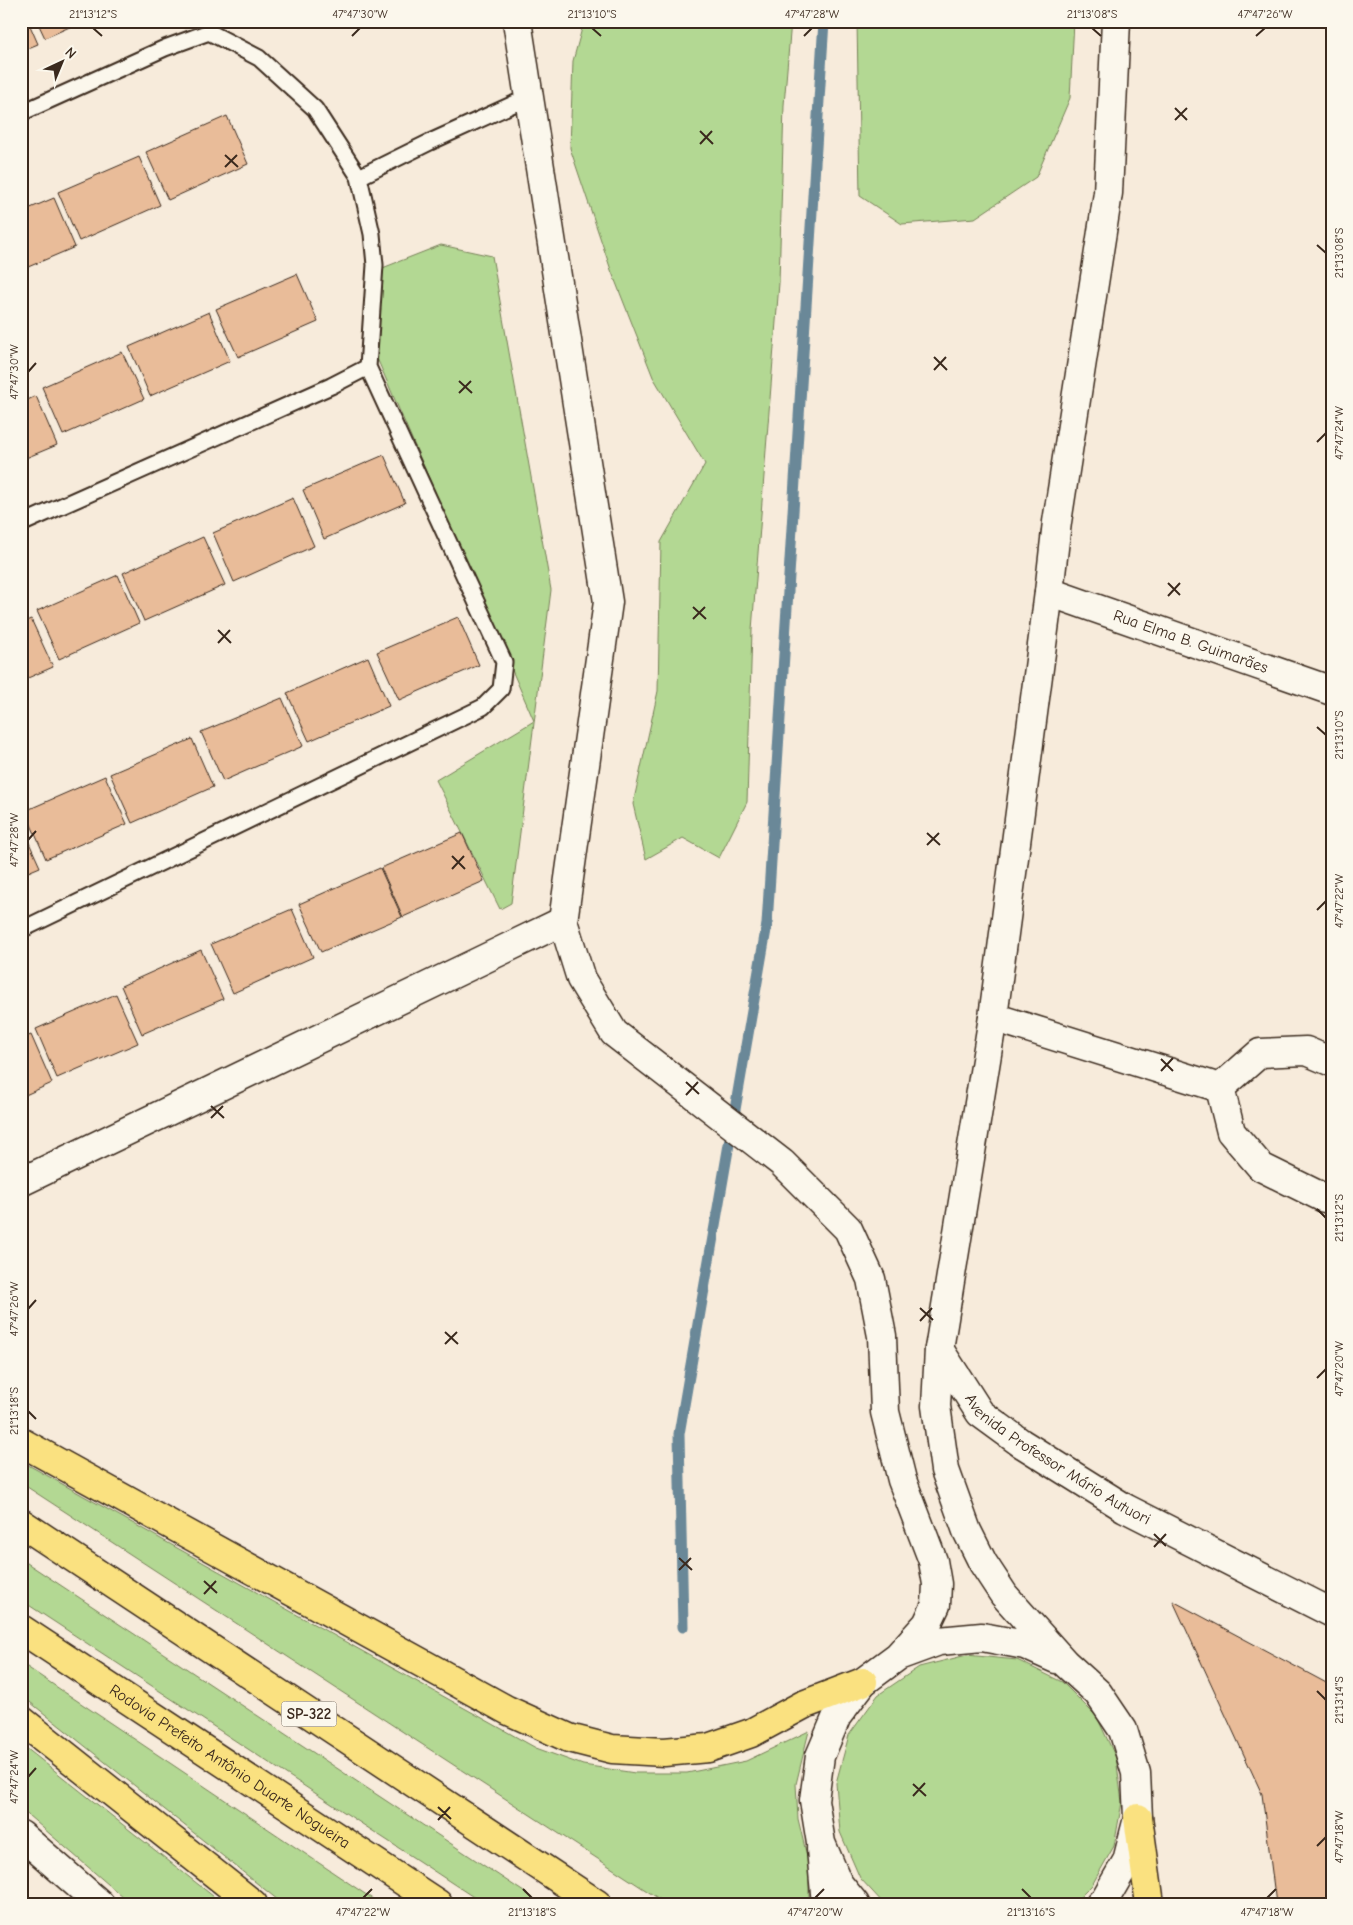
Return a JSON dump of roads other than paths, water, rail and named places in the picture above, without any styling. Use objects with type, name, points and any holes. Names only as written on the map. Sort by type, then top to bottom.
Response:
[{"type":"highway","points":[[21,1442],[507,1710],[569,1738],[612,1749],[664,1752],[708,1748],[751,1733],[804,1705],[863,1682]]},
{"type":"highway","name":"SP-322","points":[[21,1524],[597,1904]]},
{"type":"highway","name":"Rodovia Prefeito Antônio Duarte Nogueira","points":[[21,1629],[438,1904]]},
{"type":"highway","points":[[21,1720],[253,1904]]},
{"type":"highway","points":[[1138,1818],[1150,1904]]},
{"type":"main road","points":[[517,21],[608,602],[563,921],[580,979],[614,1033],[782,1163],[848,1229],[871,1278],[882,1336],[885,1412],[902,1480],[933,1561],[937,1584],[936,1605],[927,1624],[898,1656],[863,1682],[837,1716],[820,1756],[814,1800],[821,1843],[826,1904]]},
{"type":"main road","points":[[1100,1904],[1105,1899],[1127,1861],[1138,1818],[1136,1773],[1123,1730],[1098,1693],[1065,1663],[1004,1595],[983,1563],[967,1531],[945,1470],[936,1406],[939,1349],[993,1017],[1057,522],[1108,193],[1116,21]]},
{"type":"main road","name":"Rua Elma B. Guimarães","points":[[1049,592],[1332,691]]},
{"type":"main road","points":[[21,1182],[563,921]]},
{"type":"main road","points":[[993,1017],[1220,1088]]},
{"type":"main road","points":[[1220,1088],[1260,1053],[1306,1051],[1332,1062]]},
{"type":"main road","points":[[1220,1088],[1231,1132],[1261,1167],[1324,1198],[1332,1197]]},
{"type":"main road","name":"Avenida Professor Mário Autuori","points":[[939,1349],[980,1413],[1021,1442],[1125,1508],[1332,1613]]},
{"type":"main road","points":[[898,1656],[938,1641],[982,1637],[1025,1644],[1065,1663]]},
{"type":"main road","points":[[21,1835],[100,1904]]},
{"type":"main road","points":[[821,1843],[838,1883],[855,1904]]},
{"type":"lane","points":[[21,112],[165,48],[209,32],[259,58],[315,109],[359,177],[372,234],[375,265],[368,367],[504,662],[501,689],[483,707],[21,930]]},
{"type":"lane","points":[[359,177],[529,96]]},
{"type":"lane","points":[[21,524],[331,386],[368,367]]},
{"type":"waterway","points":[[683,1627],[679,1434],[767,924],[824,21]]}]
